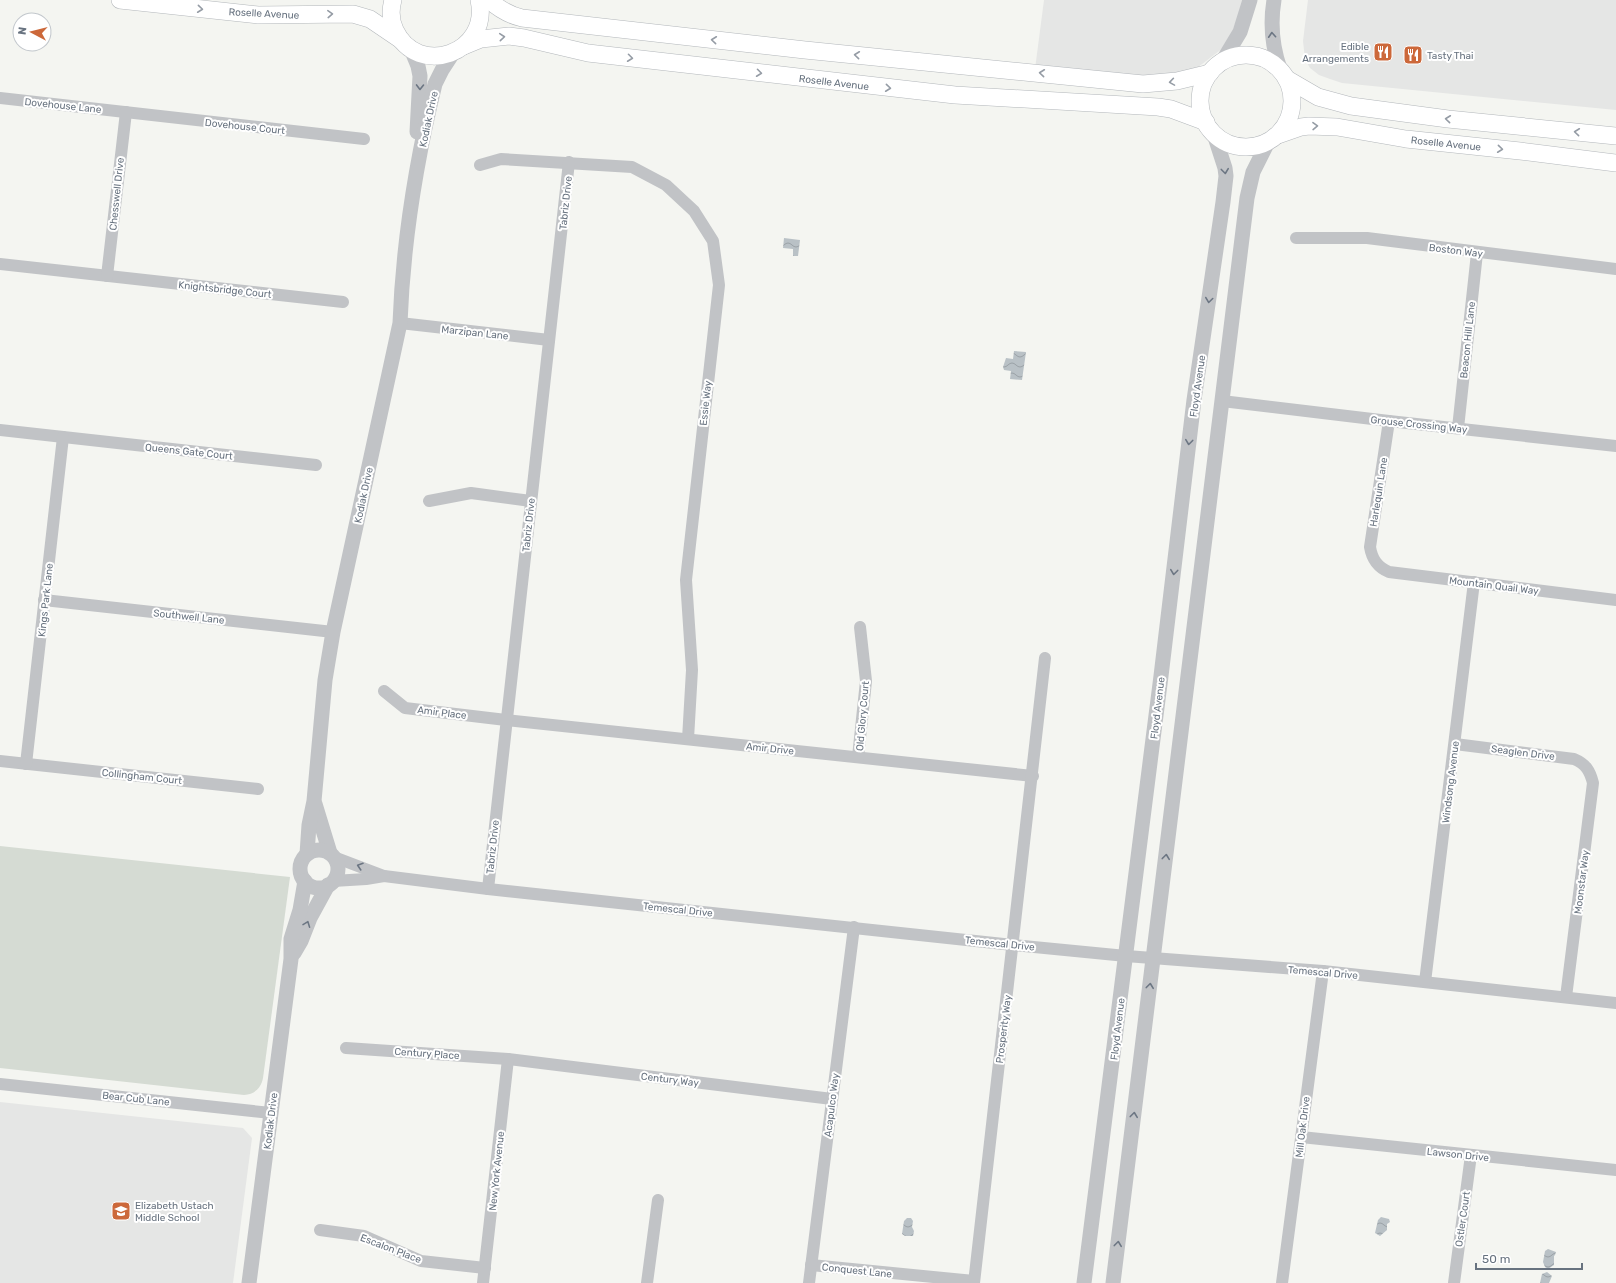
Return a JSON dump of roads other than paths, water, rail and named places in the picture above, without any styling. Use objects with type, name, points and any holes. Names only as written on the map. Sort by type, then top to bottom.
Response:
[{"type":"main road","name":"Roselle Avenue","points":[[120,0],[258,15],[353,14],[370,19],[406,44],[429,56],[441,56],[474,42],[509,36],[524,38],[588,53],[954,96],[1158,106],[1210,128]]},
{"type":"main road","points":[[393,0],[391,13],[393,24],[406,44]]},
{"type":"main road","points":[[459,49],[475,34],[481,11],[479,0]]},
{"type":"main road","points":[[489,0],[498,8],[509,14],[522,18],[806,50],[1143,84],[1177,81],[1210,73]]},
{"type":"main road","points":[[1283,74],[1292,98],[1292,108],[1284,127],[1273,138],[1258,146],[1242,147],[1227,143],[1210,128],[1201,108],[1201,98],[1205,80],[1222,62],[1242,55],[1256,56],[1269,60],[1283,74],[1318,97],[1351,106],[1448,119],[1616,136]]},
{"type":"main road","name":"Roselle Avenue","points":[[1273,138],[1301,127],[1337,127],[1406,139],[1616,163]]},
{"type":"street","points":[[1222,62],[1240,32],[1250,0]]},
{"type":"street","points":[[1274,0],[1272,15],[1272,39],[1283,74]]},
{"type":"street","name":"Kodiak Drive","points":[[406,44],[418,66],[420,76],[414,189]]},
{"type":"street","name":"Kodiak Drive","points":[[307,854],[309,825],[314,801],[325,680],[333,632],[400,323],[402,279],[414,189],[435,84],[442,70],[459,49]]},
{"type":"street","name":"Dovehouse Lane","points":[[0,98],[126,112]]},
{"type":"street","name":"Dovehouse Court","points":[[126,112],[364,139]]},
{"type":"street","name":"Chesswell Drive","points":[[107,276],[126,112]]},
{"type":"street","name":"Floyd Avenue","points":[[1084,1283],[1126,956],[1194,400],[1226,176],[1225,168],[1210,128]]},
{"type":"street","points":[[1113,1283],[1247,198],[1253,172],[1273,138]]},
{"type":"street","name":"Essie Way","points":[[480,165],[501,158],[632,167],[666,185],[694,211],[713,241],[719,285],[686,580],[692,670],[688,739]]},
{"type":"street","name":"Tabriz Drive","points":[[488,888],[569,162]]},
{"type":"street","name":"Boston Way","points":[[1296,238],[1367,238],[1477,253],[1616,269]]},
{"type":"street","name":"Beacon Hill Lane","points":[[1458,428],[1477,253]]},
{"type":"street","name":"Knightsbridge Court","points":[[0,264],[343,302]]},
{"type":"street","name":"Marzipan Lane","points":[[400,323],[549,340]]},
{"type":"street","name":"Grouse Crossing Way","points":[[1222,402],[1616,446]]},
{"type":"street","name":"Harlequin Lane","points":[[1375,563],[1371,555],[1370,547],[1389,421]]},
{"type":"street","name":"Queens Gate Court","points":[[0,430],[316,465]]},
{"type":"street","name":"Kings Park Lane","points":[[26,764],[63,437]]},
{"type":"street","points":[[429,501],[471,493],[531,501]]},
{"type":"street","name":"Mountain Quail Way","points":[[1375,563],[1389,572],[1616,600]]},
{"type":"street","name":"Windsong Avenue","points":[[1425,982],[1474,582]]},
{"type":"street","name":"Southwell Lane","points":[[44,600],[333,632]]},
{"type":"street","name":"Old Glory Court","points":[[858,757],[866,681],[860,627]]},
{"type":"street","name":"Prosperity Way","points":[[974,1282],[1033,776],[1045,658]]},
{"type":"street","name":"Amir Place","points":[[384,691],[405,708],[506,720]]},
{"type":"street","name":"Amir Drive","points":[[506,720],[1033,776]]},
{"type":"street","name":"Seaglen Drive","points":[[1455,744],[1574,759],[1588,768]]},
{"type":"street","name":"Collingham Court","points":[[0,761],[258,789]]},
{"type":"street","name":"Moonstar Way","points":[[1566,997],[1593,783],[1588,768]]},
{"type":"street","name":"Kodiak Drive","points":[[314,801],[332,855]]},
{"type":"street","points":[[318,850],[332,855],[337,863],[338,869],[337,876],[331,883],[316,888],[305,881],[300,870],[300,864],[307,854],[318,850]]},
{"type":"street","name":"Temescal Drive","points":[[332,855],[384,876],[488,888],[1013,945],[1126,956],[1323,971],[1616,1003]]},
{"type":"street","name":"Temescal Drive","points":[[331,883],[384,876]]},
{"type":"street","name":"Kodiak Drive","points":[[249,1283],[291,960],[291,939],[300,910],[305,881]]},
{"type":"street","name":"Kodiak Drive","points":[[291,960],[310,918],[331,883]]},
{"type":"street","name":"Acapulco Way","points":[[809,1283],[854,927]]},
{"type":"street","name":"Mill Oak Drive","points":[[1282,1283],[1323,971]]},
{"type":"street","name":"Century Place","points":[[346,1048],[508,1059]]},
{"type":"street","name":"Century Way","points":[[508,1059],[832,1099]]},
{"type":"street","name":"New York Avenue","points":[[483,1283],[486,1268],[508,1059]]},
{"type":"street","name":"Bear Cub Lane","points":[[0,1084],[271,1113]]},
{"type":"street","name":"Lawson Drive","points":[[1301,1137],[1616,1170]]},
{"type":"street","name":"Ostler Court","points":[[1454,1283],[1471,1155]]},
{"type":"street","points":[[647,1283],[658,1200]]},
{"type":"street","name":"Escalon Place","points":[[320,1230],[364,1236],[421,1261],[486,1268]]},
{"type":"street","name":"Conquest Lane","points":[[811,1265],[974,1282]]},
{"type":"water","points":[[784,238],[800,240],[798,256],[793,256],[793,249],[783,248]]},
{"type":"water","points":[[1014,351],[1026,352],[1022,380],[1010,379],[1011,371],[1004,370],[1003,367],[1006,358],[1013,359]]},
{"type":"water","points":[[1381,1217],[1389,1219],[1390,1222],[1387,1224],[1387,1230],[1380,1236],[1375,1233],[1378,1220]]},
{"type":"water","points":[[907,1218],[911,1218],[913,1221],[913,1236],[905,1236],[902,1234],[904,1221]]},
{"type":"water","points":[[1548,1249],[1556,1252],[1554,1256],[1554,1265],[1548,1269],[1545,1267],[1543,1262],[1545,1251]]},
{"type":"water","points":[[1547,1272],[1552,1276],[1549,1283],[1540,1283],[1542,1274]]},
{"type":"place","name":"Edible Arrangements","points":[[1383,52]]},
{"type":"place","name":"Tasty Thai","points":[[1413,55]]},
{"type":"place","name":"Elizabeth Ustach Middle School","points":[[121,1211]]}]
